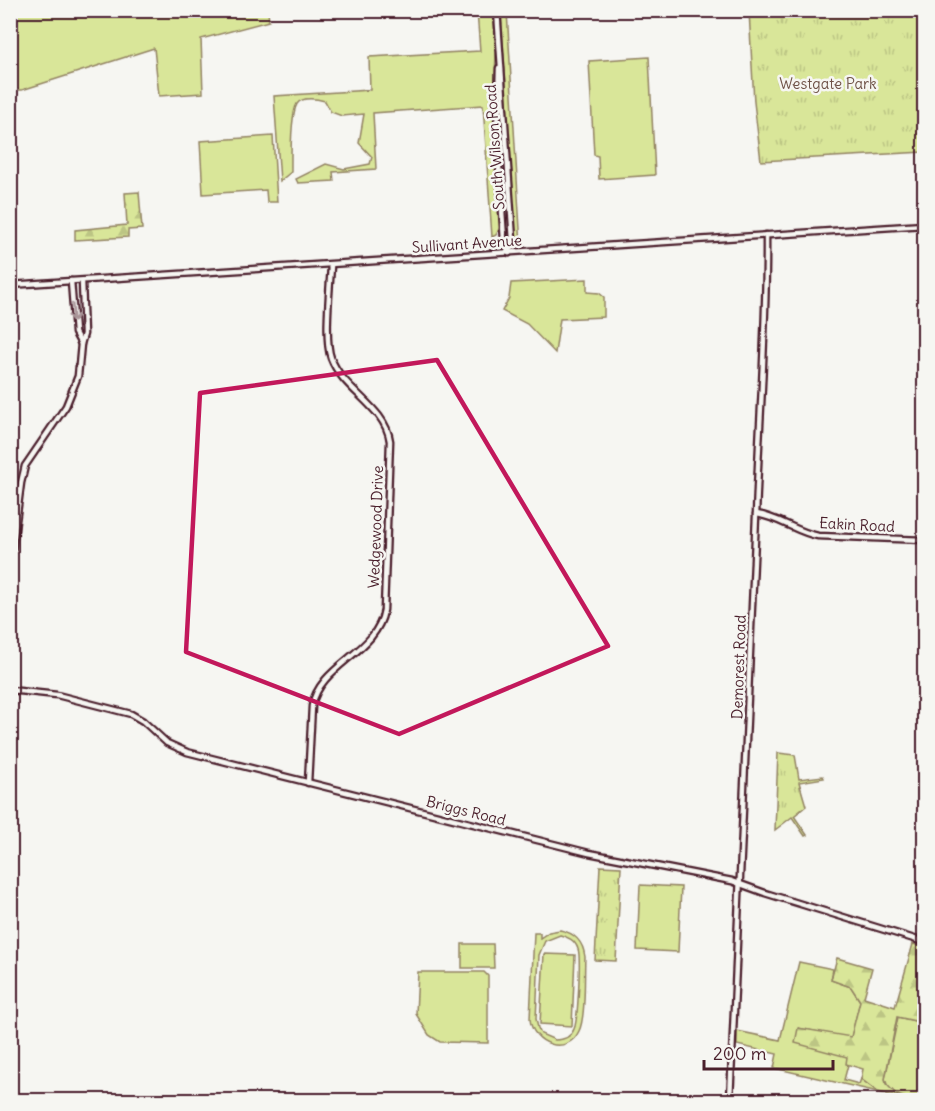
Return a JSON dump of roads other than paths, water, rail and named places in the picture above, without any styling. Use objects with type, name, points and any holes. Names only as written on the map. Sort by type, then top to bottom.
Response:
[{"type":"street","name":"South Wilson Road","points":[[497,10],[513,240],[509,253]]},
{"type":"street","name":"South Wilson Road","points":[[500,54],[497,137],[504,240],[509,253]]},
{"type":"street","name":"Sullivant Avenue","points":[[10,285],[924,225]]},
{"type":"street","name":"Demorest Road","points":[[730,1101],[767,283],[766,235]]},
{"type":"street","name":"Wedgewood Drive","points":[[308,783],[312,709],[315,694],[328,677],[375,633],[384,610],[390,441],[383,422],[338,371],[331,358],[328,344],[331,265]]},
{"type":"street","points":[[71,281],[75,333],[81,344]]},
{"type":"street","points":[[10,567],[24,469],[30,456],[70,398],[80,368],[81,344],[84,334],[82,281]]},
{"type":"street","name":"Eakin Road","points":[[756,514],[775,518],[802,532],[818,536],[924,540]]},
{"type":"street","name":"Briggs Road","points":[[10,690],[57,695],[131,714],[143,721],[167,743],[181,750],[597,855],[717,878],[924,942]]},
{"type":"park label","name":"Westgate Park","points":[[828,84]]}]
